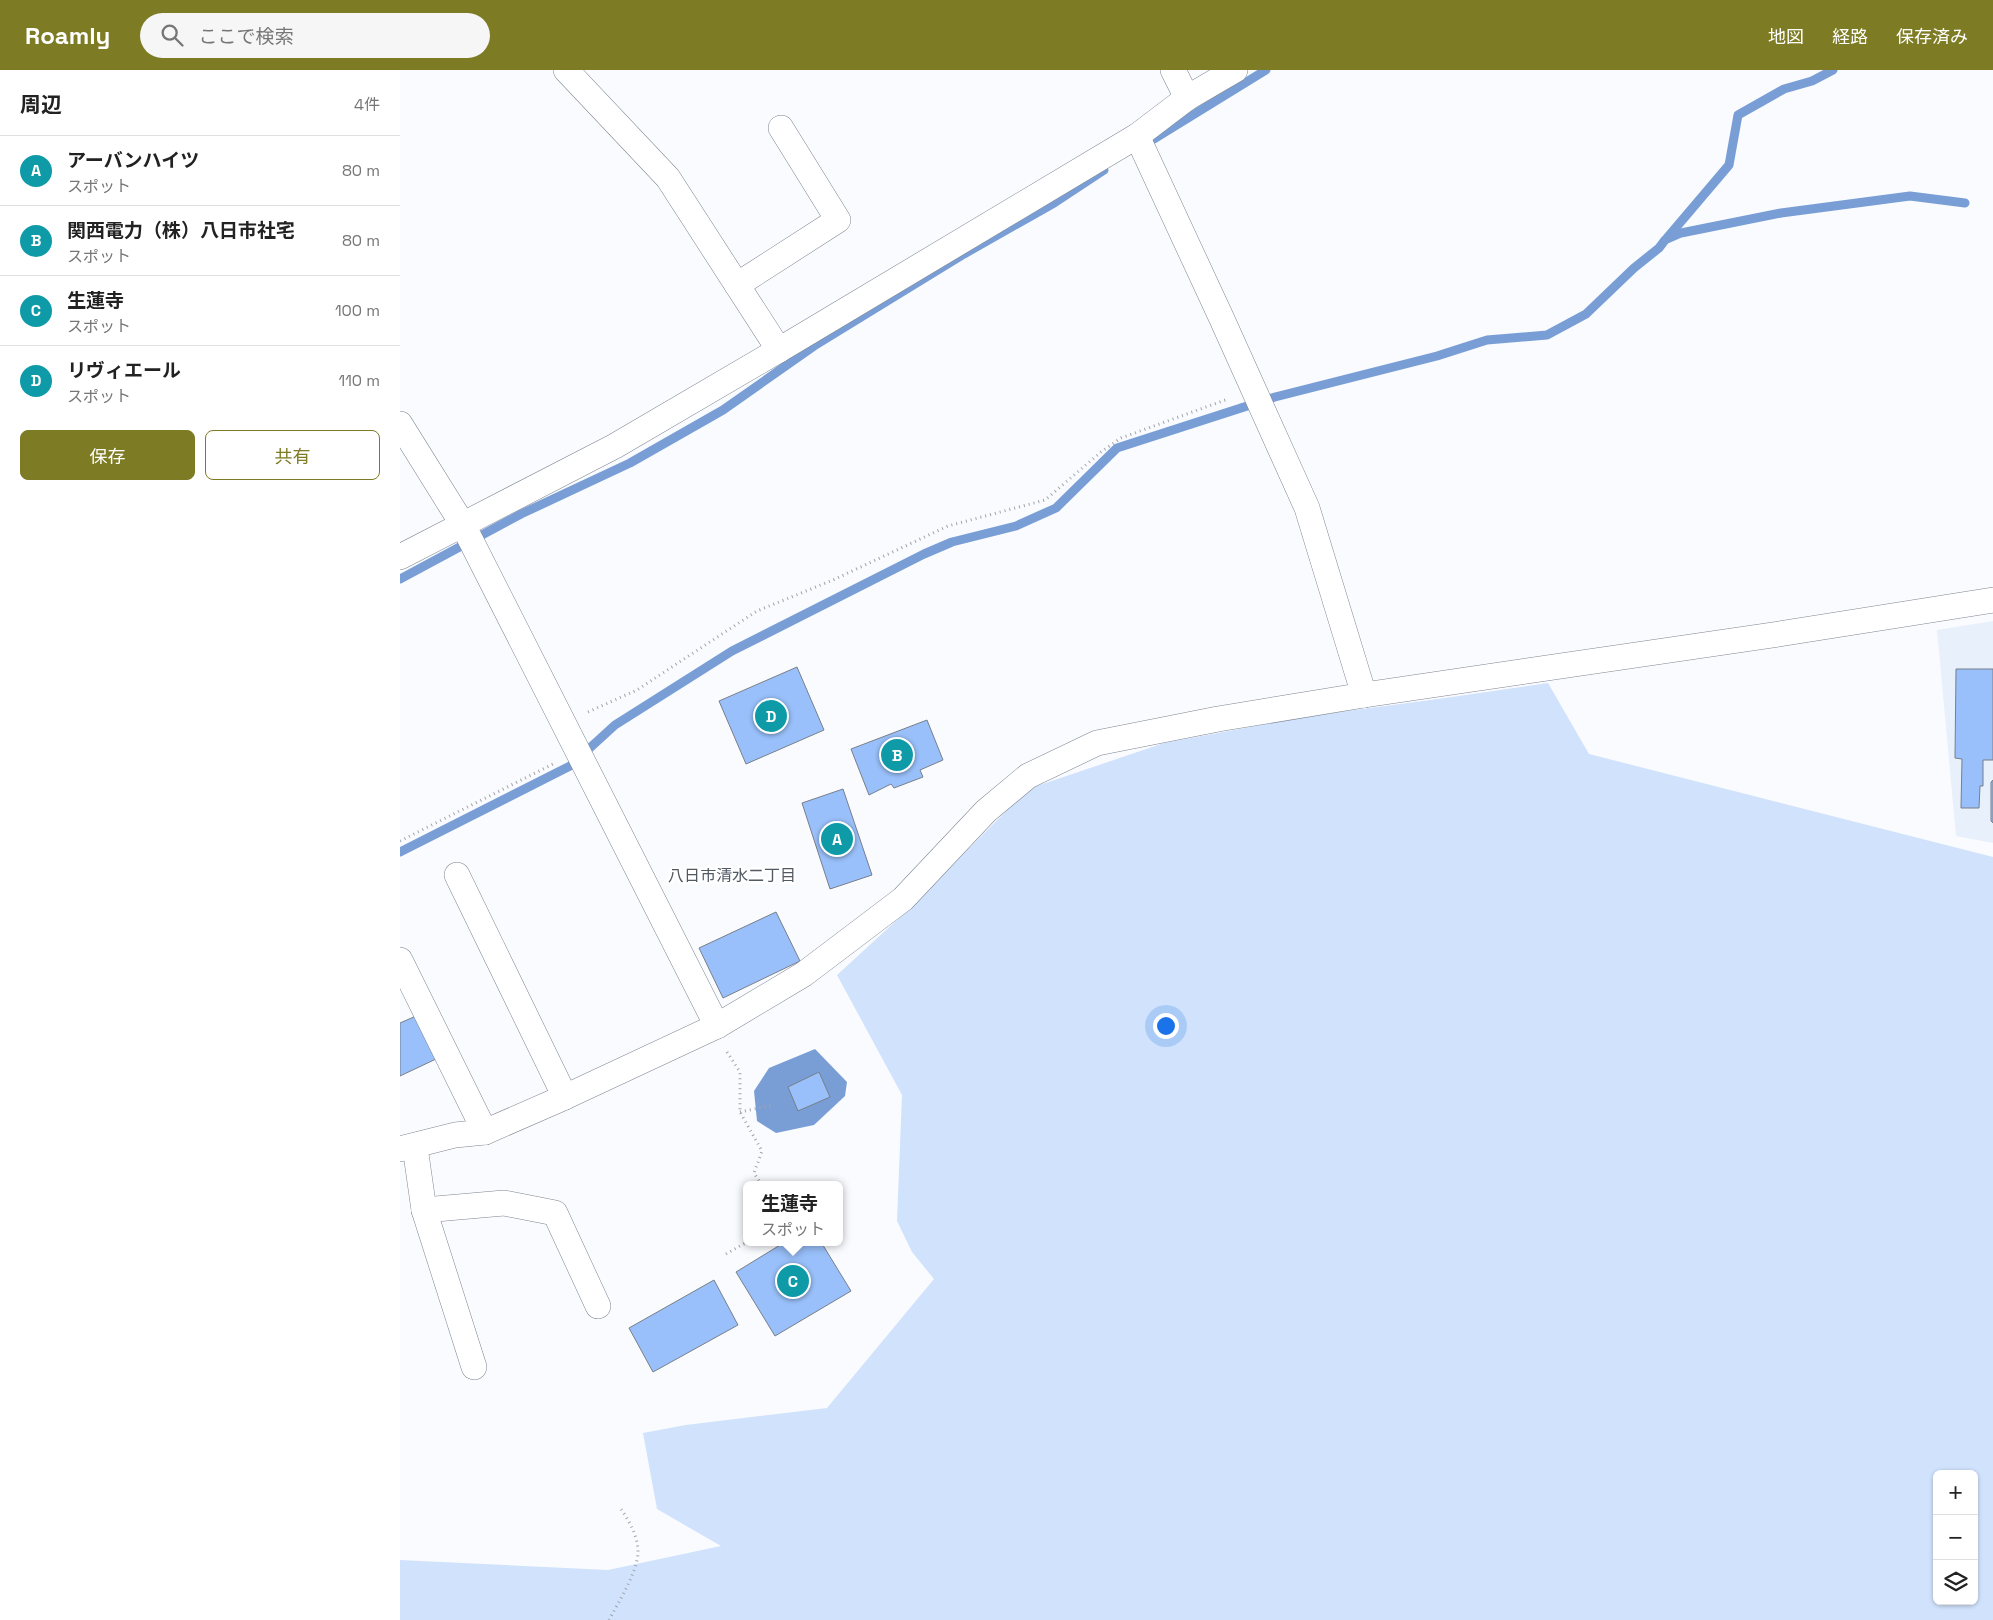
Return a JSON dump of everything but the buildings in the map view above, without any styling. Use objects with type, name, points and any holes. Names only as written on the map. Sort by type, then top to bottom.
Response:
[{"type":"street","points":[[566,70],[668,178],[779,350]]},
{"type":"street","points":[[1173,70],[1187,98]]},
{"type":"street","points":[[400,557],[615,446],[1137,136],[1187,98],[1235,70]]},
{"type":"street","points":[[737,285],[838,220],[781,128]]},
{"type":"street","points":[[1137,136],[1307,508],[1364,695]]},
{"type":"street","points":[[400,424],[463,525],[720,1036]]},
{"type":"street","points":[[474,1366],[424,1210],[407,1148],[455,1135],[485,1132],[565,1097],[720,1036],[903,899],[986,811],[1028,776],[1097,743],[1218,720],[1364,695],[1759,637],[1993,600]]},
{"type":"street","points":[[457,875],[565,1097]]},
{"type":"street","points":[[400,960],[485,1132]]},
{"type":"street","points":[[424,1210],[504,1203],[555,1213],[598,1306]]},
{"type":"path","points":[[565,725],[637,690],[757,611],[833,580],[948,526],[1045,500],[1101,452],[1121,438],[1254,389]]},
{"type":"path","points":[[400,841],[582,759]]},
{"type":"path","points":[[720,1036],[740,1072],[740,1112],[762,1151],[754,1173],[759,1181]]},
{"type":"path","points":[[740,1112],[773,1105]]},
{"type":"path","points":[[726,1254],[743,1244]]},
{"type":"path","points":[[609,1620],[631,1576],[638,1552],[632,1526],[621,1509]]},
{"type":"shaded area","points":[[1993,621],[1993,843],[1956,836],[1937,630]]},
{"type":"shaded area","points":[[1548,683],[1589,754],[1993,857],[1993,1620],[400,1620],[400,1560],[608,1570],[721,1546],[657,1509],[643,1433],[686,1425],[827,1408],[934,1279],[912,1252],[897,1221],[902,1095],[837,975],[910,908],[1028,789],[1164,743],[1309,716]]},
{"type":"water","points":[[815,1049],[847,1082],[845,1096],[814,1125],[776,1133],[757,1121],[754,1091],[769,1068]]},
{"type":"waterway","points":[[1154,139],[1266,70]]},
{"type":"waterway","points":[[1667,238],[1729,165],[1738,115],[1784,89],[1812,81],[1833,70]]},
{"type":"waterway","points":[[400,579],[521,514],[630,463],[723,410],[814,346],[964,254],[1054,203],[1104,170]]},
{"type":"waterway","points":[[400,852],[570,766],[615,725],[732,651],[924,554],[952,542],[1016,526],[1056,508],[1117,448],[1275,397],[1437,356],[1487,340],[1547,335],[1586,314],[1634,268],[1659,248],[1665,240],[1681,233],[1781,213],[1910,196],[1965,203]]},
{"type":"place","name":"リヴィエール","points":[[771,716]]},
{"type":"place","name":"関西電力（株）八日市社宅","points":[[897,755]]},
{"type":"place","name":"アーバンハイツ","points":[[837,839]]},
{"type":"place","name":"生蓮寺","points":[[793,1281]]},
{"type":"district","name":"八日市清水二丁目","points":[[732,875]]}]
